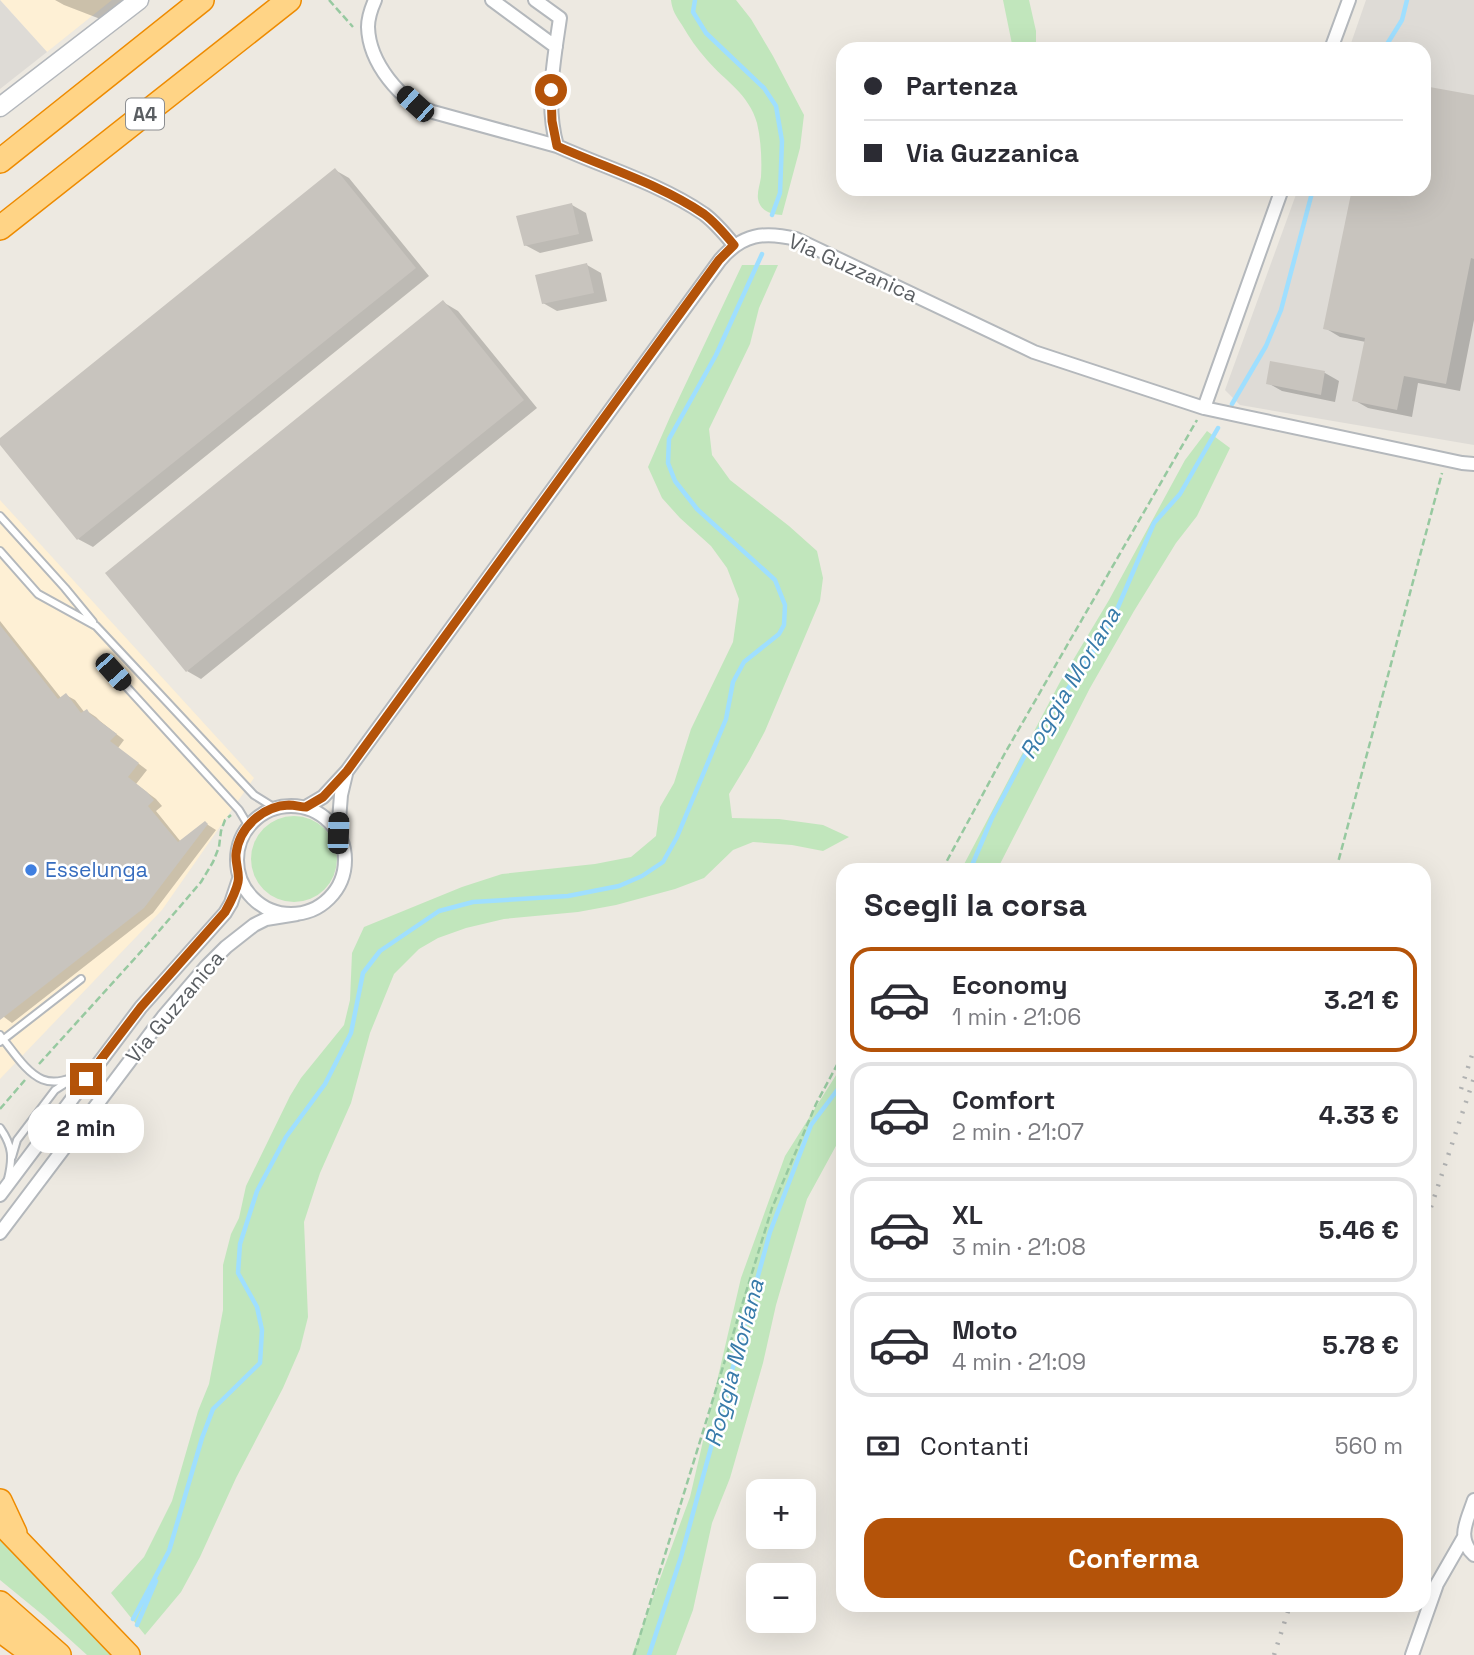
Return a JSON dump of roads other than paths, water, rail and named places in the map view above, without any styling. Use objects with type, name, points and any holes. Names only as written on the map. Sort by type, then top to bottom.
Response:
[{"type":"highway","name":"A4","points":[[0,161],[202,0]]},
{"type":"highway","name":"A4","points":[[0,228],[289,0]]},
{"type":"highway","points":[[0,1501],[19,1543]]},
{"type":"highway","points":[[0,1522],[128,1655]]},
{"type":"highway","points":[[0,1603],[59,1655]]},
{"type":"highway","points":[[0,1630],[34,1655]]},
{"type":"street","points":[[0,107],[139,0]]},
{"type":"street","points":[[375,0],[368,19],[369,37],[381,66],[397,88],[415,104],[433,112],[557,146],[647,184],[688,204],[716,223],[734,245]]},
{"type":"street","points":[[492,0],[556,47]]},
{"type":"street","points":[[535,0],[560,18],[551,106],[557,146]]},
{"type":"street","points":[[1334,42],[1349,0]]},
{"type":"street","points":[[1204,408],[1280,196]]},
{"type":"street","name":"Via Guzzanica","points":[[306,807],[323,797],[347,771],[719,260],[742,240],[772,235],[796,239],[1034,352],[1204,408],[1474,464]]},
{"type":"street","name":"Via Guzzanica","points":[[0,1233],[163,1017],[206,967],[254,925],[266,919],[314,909],[329,899],[340,885],[345,867],[344,849],[338,833],[341,795],[347,771]]},
{"type":"street","points":[[248,825],[260,814],[290,805],[306,807],[319,813],[338,833]]},
{"type":"street","name":"Via Guzzanica","points":[[3,1191],[157,988],[225,912],[239,879],[236,856],[238,845],[248,825]]},
{"type":"street","points":[[239,879],[248,895],[262,906],[279,913],[297,914]]},
{"type":"street","points":[[1431,1601],[1437,1584],[1464,1537],[1474,1500]]},
{"type":"street","points":[[1464,1537],[1466,1547],[1474,1555]]},
{"type":"street","points":[[1412,1655],[1427,1612]]},
{"type":"lane","points":[[0,516],[96,626],[254,795],[275,808]]},
{"type":"lane","points":[[0,551],[38,594],[96,626]]},
{"type":"lane","points":[[113,672],[239,810],[248,825]]},
{"type":"lane","points":[[74,1078],[59,1082],[44,1080],[31,1073],[1,1039],[81,979]]},
{"type":"lane","points":[[3,1191],[17,1140],[55,1090],[91,1066],[119,1036]]},
{"type":"lane","points":[[0,1128],[10,1144],[12,1157]]},
{"type":"waterway","points":[[695,0],[693,12],[706,33],[764,88],[776,106],[782,141],[780,193],[772,215]]},
{"type":"waterway","name":"Roggia Morlana","points":[[1388,42],[1402,20],[1407,0]]},
{"type":"waterway","name":"Roggia Morlana","points":[[1232,404],[1266,346],[1281,310],[1311,196]]},
{"type":"waterway","points":[[133,1619],[169,1551],[213,1409],[260,1363],[262,1330],[257,1307],[238,1273],[240,1244],[257,1191],[286,1137],[325,1084],[351,1033],[363,973],[380,951],[439,911],[473,902],[568,896],[619,886],[642,876],[663,862],[677,837],[726,719],[733,682],[744,662],[779,634],[784,625],[785,605],[775,580],[697,509],[675,481],[668,463],[669,439],[716,355],[762,254]]},
{"type":"waterway","name":"Roggia Morlana","points":[[973,863],[992,818],[1035,736],[1092,654],[1118,607],[1154,523],[1180,494],[1218,428]]},
{"type":"waterway","name":"Roggia Morlana","points":[[649,1655],[681,1557],[770,1232],[811,1125],[836,1092]]},
{"type":"waterway","points":[[137,1625],[156,1581]]},
{"type":"railway","points":[[1461,1089],[1474,1049]]},
{"type":"railway","points":[[1431,1207],[1474,1078]]},
{"type":"railway","points":[[1274,1655],[1288,1612]]},
{"type":"place","name":"Esselunga","points":[[31,870]]}]
